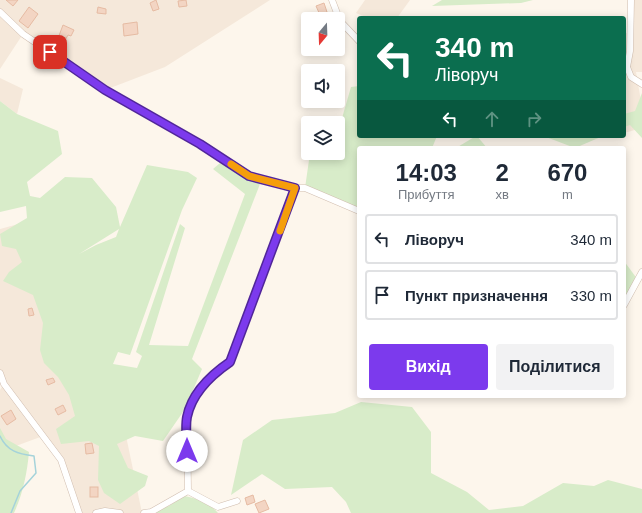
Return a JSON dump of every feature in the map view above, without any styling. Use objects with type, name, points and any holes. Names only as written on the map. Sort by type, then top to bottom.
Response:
[{"type":"street","points":[[332,0],[340,21],[357,38]]},
{"type":"street","points":[[626,64],[630,51],[631,0]]},
{"type":"street","points":[[0,12],[23,34],[105,90],[200,144],[249,176],[295,188],[305,188],[357,210]]},
{"type":"street","points":[[626,69],[631,77],[642,84]]},
{"type":"street","points":[[188,491],[187,417],[189,411],[202,386],[213,374],[230,362],[295,188]]},
{"type":"street","points":[[626,301],[642,272]]},
{"type":"street","points":[[0,373],[4,384],[61,460],[79,513]]},
{"type":"street","points":[[188,491],[218,507],[237,501]]},
{"type":"street","points":[[144,513],[151,512],[188,491]]},
{"type":"street","points":[[96,513],[105,511],[120,513]]},
{"type":"shaded area","points":[[0,0],[270,0],[165,67],[105,90],[23,34],[0,69]]},
{"type":"shaded area","points":[[365,0],[410,0],[398,16],[363,16],[356,13]]},
{"type":"shaded area","points":[[631,0],[642,0],[642,72],[636,72],[642,107],[642,128],[626,132],[626,33],[631,33]]},
{"type":"shaded area","points":[[0,78],[23,89],[17,114],[0,101]]},
{"type":"shaded area","points":[[22,223],[124,426],[142,513],[79,513],[61,460],[43,436],[5,450],[0,440],[0,390],[4,384],[0,373],[0,229]]},
{"type":"green space","points":[[442,0],[533,0],[521,3],[432,6]]},
{"type":"green space","points":[[357,86],[357,138],[436,138],[433,146],[357,146],[357,210],[305,188],[309,160],[345,160],[345,116],[343,116],[351,87]]},
{"type":"green space","points":[[642,93],[642,138],[630,125],[626,126],[626,113],[635,111]]},
{"type":"green space","points":[[0,101],[17,114],[58,131],[62,154],[27,182],[30,196],[40,198],[65,177],[92,178],[116,207],[120,227],[147,165],[188,172],[197,178],[182,210],[130,355],[118,352],[113,364],[137,368],[142,356],[136,352],[180,224],[185,228],[149,345],[188,346],[245,194],[213,169],[220,163],[260,184],[192,359],[202,369],[185,409],[163,441],[135,436],[117,444],[128,468],[148,476],[145,486],[120,504],[104,493],[98,480],[99,446],[89,441],[61,444],[56,429],[75,416],[69,395],[58,377],[44,363],[40,350],[43,323],[33,295],[3,281],[9,272],[22,262],[16,249],[2,246],[0,234],[27,218],[26,206],[0,212]],"holes":[[[119,229],[116,237],[96,245],[79,254]]]},
{"type":"green space","points":[[473,138],[479,138],[485,146],[459,146]]},
{"type":"green space","points":[[549,138],[598,138],[580,146],[570,146]]},
{"type":"green space","points":[[626,264],[638,280],[626,301]]},
{"type":"green space","points":[[361,402],[412,407],[431,432],[431,473],[467,492],[489,510],[523,506],[563,483],[594,486],[608,480],[642,489],[642,513],[351,513],[346,502],[332,487],[285,489],[262,474],[231,495],[243,440],[272,420],[335,413]]},
{"type":"green space","points":[[0,428],[6,439],[29,452],[24,483],[14,513],[0,513]]},
{"type":"green space","points":[[183,496],[202,502],[218,513],[144,513],[169,506]]},
{"type":"building","points":[[6,0],[18,0],[13,6]]},
{"type":"building","points":[[156,0],[159,9],[153,11],[150,3]]},
{"type":"building","points":[[186,0],[187,6],[179,7],[178,1]]},
{"type":"building","points":[[324,3],[327,12],[319,12],[316,6]]},
{"type":"building","points":[[29,7],[38,14],[28,28],[19,21]]},
{"type":"building","points":[[98,7],[106,9],[106,14],[97,13]]},
{"type":"building","points":[[137,22],[138,34],[124,36],[123,24]]},
{"type":"building","points":[[63,25],[74,30],[71,36],[68,35],[63,44],[57,41]]},
{"type":"building","points":[[32,308],[34,315],[29,316],[28,309]]},
{"type":"building","points":[[53,378],[55,382],[48,385],[46,380]]},
{"type":"building","points":[[63,405],[66,411],[58,415],[55,409]]},
{"type":"building","points":[[11,410],[16,419],[7,425],[1,416]]},
{"type":"building","points":[[92,443],[94,453],[86,454],[85,444]]},
{"type":"building","points":[[90,487],[98,487],[98,497],[90,497]]},
{"type":"building","points":[[253,495],[255,502],[247,505],[245,498]]},
{"type":"building","points":[[265,500],[269,509],[259,513],[255,504]]},
{"type":"waterway","points":[[0,436],[6,445],[14,451],[34,456],[36,473],[20,491],[11,513]]},
{"type":"slow traffic","points":[[231,164],[249,176],[264,181],[285,184],[295,188],[280,231]]},
{"type":"route","points":[[50,52],[105,90],[200,144],[249,176],[264,181],[285,184],[295,188],[230,362],[213,374],[202,386],[191,406],[187,417],[187,451]]}]
